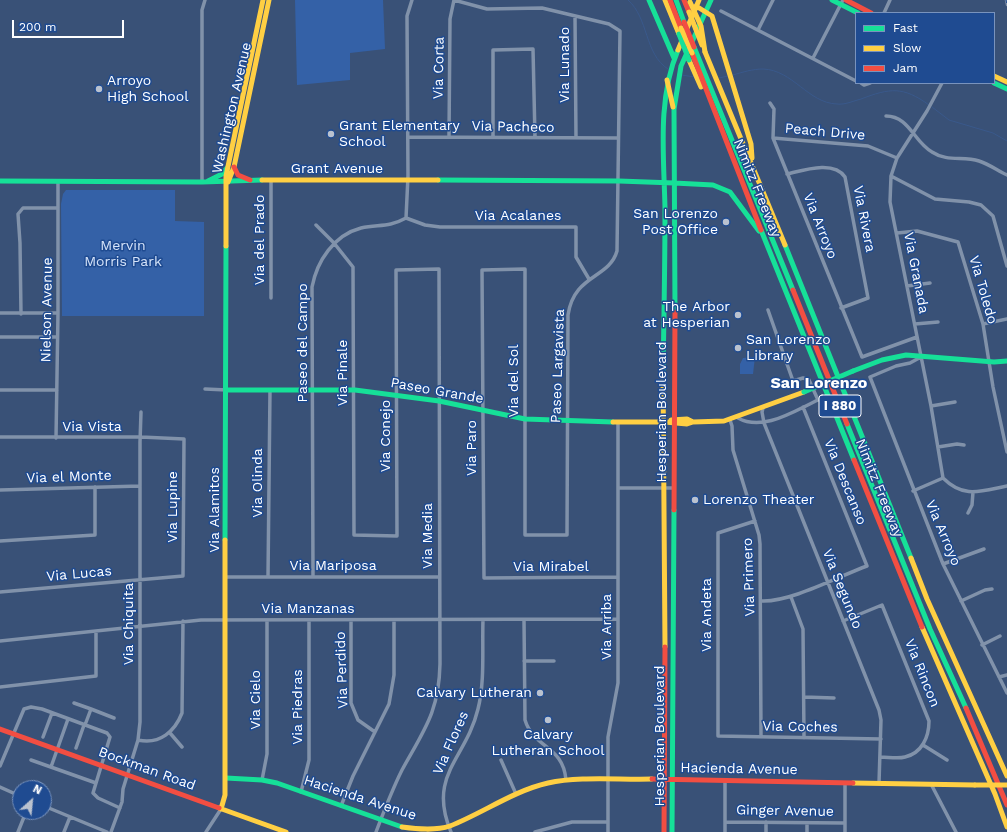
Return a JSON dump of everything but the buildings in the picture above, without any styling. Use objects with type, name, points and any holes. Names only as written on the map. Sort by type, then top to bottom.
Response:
[{"type":"main road","name":"Washington Avenue","points":[[231,166],[263,0]]},
{"type":"main road","name":"Washington Avenue","points":[[228,182],[226,175],[231,166],[269,0]]},
{"type":"main road","points":[[649,0],[674,58]]},
{"type":"main road","points":[[665,0],[689,60],[699,70],[705,86]]},
{"type":"main road","name":"I 880","points":[[670,0],[930,629],[1007,805]]},
{"type":"main road","name":"I 880","points":[[676,0],[694,47],[699,70]]},
{"type":"main road","name":"Nimitz Freeway","points":[[684,0],[752,162],[927,599],[1007,776]]},
{"type":"main road","name":"Hesperian Boulevard","points":[[664,832],[664,107],[668,73],[699,0]]},
{"type":"main road","name":"Hesperian Boulevard","points":[[672,832],[674,109],[680,70],[691,41],[711,0]]},
{"type":"main road","points":[[832,0],[843,1],[870,12]]},
{"type":"main road","points":[[690,1],[701,26],[705,52]]},
{"type":"main road","points":[[843,1],[857,12]]},
{"type":"main road","points":[[696,6],[712,16],[751,144],[752,162]]},
{"type":"main road","points":[[995,76],[1007,82]]},
{"type":"main road","points":[[667,80],[671,86],[670,97],[674,109]]},
{"type":"main road","points":[[995,83],[1007,89]]},
{"type":"main road","name":"Nimitz Freeway","points":[[705,86],[762,235],[934,657],[972,742],[1007,827]]},
{"type":"main road","points":[[203,182],[222,174],[231,166],[238,175],[251,181]]},
{"type":"main road","name":"Grant Avenue","points":[[0,181],[619,181],[713,185],[730,192],[762,235]]},
{"type":"main road","name":"Via Alamitos","points":[[220,808],[225,798],[226,778],[225,620],[227,577],[228,182]]},
{"type":"main road","name":"Paseo Grande","points":[[227,390],[355,390],[397,394],[439,401],[525,419],[618,422],[674,421],[687,424],[693,422],[730,420],[738,418],[853,371],[893,357],[921,357],[989,362],[1007,361]]},
{"type":"main road","points":[[664,701],[672,716]]},
{"type":"main road","points":[[972,742],[973,725]]},
{"type":"main road","name":"Bockman Road","points":[[0,729],[286,832]]},
{"type":"main road","name":"Hacienda Avenue","points":[[226,778],[262,780],[412,830],[450,829],[516,794],[548,783],[566,780],[672,779],[1007,785]]},
{"type":"street","points":[[203,182],[202,10],[206,0]]},
{"type":"street","points":[[406,218],[408,181],[407,16],[412,0]]},
{"type":"street","points":[[454,0],[487,8],[542,8],[576,16]]},
{"type":"street","name":"Via Corta","points":[[450,136],[450,19],[454,0]]},
{"type":"street","points":[[758,30],[774,0]]},
{"type":"street","points":[[884,12],[890,0]]},
{"type":"street","points":[[813,58],[843,1]]},
{"type":"street","points":[[721,11],[855,80]]},
{"type":"street","name":"Paseo Largavista","points":[[525,535],[567,535],[568,315],[575,294],[589,279],[607,267],[615,256],[618,246],[620,31],[609,24],[576,16]]},
{"type":"street","name":"Via Lunado","points":[[576,16],[576,138]]},
{"type":"street","points":[[493,138],[493,50],[533,50],[535,138]]},
{"type":"street","name":"Via Granada","points":[[941,84],[927,111],[897,158],[891,176],[890,202],[931,406],[943,478]]},
{"type":"street","name":"Via Arroyo","points":[[770,103],[774,108],[773,138],[862,357],[917,337]]},
{"type":"street","points":[[886,116],[892,116],[902,121],[930,152],[944,159],[980,162],[1007,175]]},
{"type":"street","name":"Via Pacheco","points":[[408,137],[618,138]]},
{"type":"street","name":"Peach Drive","points":[[773,138],[868,146],[897,158]]},
{"type":"street","name":"Via Rivera","points":[[787,174],[811,168],[834,169],[841,171],[845,177],[868,298],[841,308]]},
{"type":"street","points":[[891,176],[935,199],[969,202],[981,205],[993,216],[1007,266]]},
{"type":"street","name":"Via del Prado","points":[[271,181],[271,298]]},
{"type":"street","name":"Nielson Avenue","points":[[56,438],[58,182]]},
{"type":"street","points":[[21,314],[18,214],[23,208],[58,208]]},
{"type":"street","name":"Via Acalanes","points":[[406,218],[426,225],[440,227],[576,227],[576,257],[589,279]]},
{"type":"street","name":"Paseo del Campo","points":[[313,577],[312,287],[314,275],[321,261],[334,243],[348,233],[360,228],[395,224],[406,218]]},
{"type":"street","name":"Via Pinale","points":[[316,225],[334,243],[353,267],[355,390],[354,535]]},
{"type":"street","name":"Via Toledo","points":[[897,233],[917,232],[958,242],[983,324],[989,362],[1007,449]]},
{"type":"street","name":"Via Media","points":[[376,832],[389,797],[435,708],[440,674],[439,269],[396,270]]},
{"type":"street","name":"Via del Sol","points":[[482,270],[525,269],[525,535]]},
{"type":"street","name":"Via Conejo","points":[[354,535],[397,536],[396,270]]},
{"type":"street","name":"Via Paro","points":[[482,270],[484,578]]},
{"type":"street","points":[[907,286],[930,283]]},
{"type":"street","points":[[738,418],[746,422],[764,423],[818,400],[809,380],[803,378],[793,381],[768,310]]},
{"type":"street","points":[[0,313],[58,313]]},
{"type":"street","points":[[983,324],[1007,319]]},
{"type":"street","points":[[915,324],[938,322]]},
{"type":"street","points":[[0,337],[57,337]]},
{"type":"street","name":"Via Arroyo","points":[[921,357],[910,363],[904,363],[870,377],[913,491],[943,564],[982,645],[1007,692]]},
{"type":"street","name":"Paseo Grande","points":[[205,389],[227,390]]},
{"type":"street","points":[[0,390],[57,390]]},
{"type":"street","name":"Via Olinda","points":[[268,577],[270,390]]},
{"type":"street","points":[[931,406],[955,402]]},
{"type":"street","name":"Via Descanso","points":[[803,407],[867,566],[827,582]]},
{"type":"street","name":"Via Segundo","points":[[763,408],[762,412],[764,423],[879,710],[881,720],[880,783]]},
{"type":"street","name":"Via Chiquita","points":[[111,832],[120,808],[127,775],[138,740],[141,412]]},
{"type":"street","name":"Via Primero","points":[[730,420],[732,426],[733,450],[760,544],[762,601],[761,737]]},
{"type":"street","name":"Via Arriba","points":[[608,832],[608,737],[618,683],[618,422]]},
{"type":"street","name":"Via Vista","points":[[0,437],[141,437],[184,439]]},
{"type":"street","name":"Via Lupine","points":[[183,576],[184,439]]},
{"type":"street","points":[[938,447],[957,444],[964,445]]},
{"type":"street","points":[[913,491],[943,478],[951,487],[961,491],[973,492],[1007,486]]},
{"type":"street","name":"Via el Monte","points":[[0,490],[140,486]]},
{"type":"street","points":[[0,541],[95,535],[96,487]]},
{"type":"street","points":[[619,488],[674,488]]},
{"type":"street","points":[[968,513],[972,505],[973,492]]},
{"type":"street","name":"Via Andeta","points":[[718,736],[718,533],[754,521]]},
{"type":"street","points":[[943,564],[984,550]]},
{"type":"street","name":"Via Lucas","points":[[0,592],[183,576]]},
{"type":"street","name":"Via Mariposa","points":[[227,577],[439,577]]},
{"type":"street","name":"Via Mirabel","points":[[484,578],[618,577]]},
{"type":"street","points":[[762,601],[775,602],[827,582]]},
{"type":"street","points":[[961,601],[985,590],[992,589]]},
{"type":"street","points":[[791,597],[803,629],[804,738]]},
{"type":"street","name":"Via Rincon","points":[[843,621],[882,605],[929,721],[929,728],[923,745]]},
{"type":"street","name":"Via Manzanas","points":[[0,641],[140,626],[225,620],[618,619]]},
{"type":"street","name":"Via Cielo","points":[[262,780],[267,754],[267,620]]},
{"type":"street","name":"Via Piedras","points":[[301,792],[309,760],[309,620]]},
{"type":"street","name":"Via Perdido","points":[[351,620],[351,703],[358,720],[375,732]]},
{"type":"street","points":[[341,806],[353,776],[385,714],[392,692],[394,620]]},
{"type":"street","name":"Via Flores","points":[[450,829],[443,803],[443,791],[449,773],[472,729],[478,709],[481,695],[483,620]]},
{"type":"street","points":[[524,620],[525,720],[528,730],[534,737],[556,754],[562,761],[566,780]]},
{"type":"street","points":[[138,740],[154,740],[170,733],[177,725],[182,713],[183,622]]},
{"type":"street","points":[[0,687],[96,676],[96,631]]},
{"type":"street","points":[[982,645],[1000,636]]},
{"type":"street","points":[[524,661],[554,661]]},
{"type":"street","points":[[999,677],[1007,675]]},
{"type":"street","points":[[804,697],[834,698]]},
{"type":"street","points":[[74,703],[114,718]]},
{"type":"street","points":[[0,766],[24,709],[31,707],[52,713],[107,733],[110,736],[93,793],[94,796],[120,808]]},
{"type":"street","points":[[76,748],[91,709]]},
{"type":"street","points":[[44,737],[52,713]]},
{"type":"street","points":[[51,767],[68,720]]},
{"type":"street","points":[[170,733],[182,747]]},
{"type":"street","name":"Via Coches","points":[[718,736],[881,739]]},
{"type":"street","points":[[880,756],[904,758],[914,753],[923,745],[947,760]]},
{"type":"street","points":[[31,760],[96,783]]},
{"type":"street","points":[[501,760],[516,794]]},
{"type":"street","points":[[725,832],[726,781]]},
{"type":"street","points":[[845,783],[845,832]]},
{"type":"street","points":[[931,784],[956,832]]},
{"type":"street","points":[[0,787],[12,792]]},
{"type":"street","name":"Via Alamitos","points":[[206,832],[220,808]]},
{"type":"street","points":[[52,809],[107,832]]},
{"type":"street","points":[[64,832],[70,817]]},
{"type":"street","points":[[18,832],[23,820]]},
{"type":"street","points":[[536,832],[572,822],[608,822]]},
{"type":"street","name":"Ginger Avenue","points":[[725,822],[845,823]]},
{"type":"street","points":[[766,822],[766,832]]},
{"type":"street","points":[[807,823],[807,832]]},
{"type":"green space","points":[[295,0],[383,0],[385,49],[350,53],[350,80],[297,85]]},
{"type":"green space","name":"Mervin Morris Park","points":[[66,190],[175,190],[175,221],[204,222],[204,316],[62,316],[61,204],[63,194]]},
{"type":"green space","points":[[755,357],[753,374],[740,374],[740,364],[743,358]]},
{"type":"waterway","points":[[628,0],[640,16],[650,45],[655,54],[660,62],[668,69]]},
{"type":"waterway","points":[[733,75],[763,69],[774,71],[792,80],[817,98],[837,104],[849,103],[888,91],[896,91],[911,94],[929,105]]},
{"type":"waterway","points":[[682,75],[694,77]]},
{"type":"waterway","points":[[719,78],[728,76]]},
{"type":"waterway","points":[[932,107],[949,120],[993,133],[1007,141]]},
{"type":"railway","points":[[1006,0],[1007,5]]},
{"type":"traffic: fast","points":[[649,0],[674,58]]},
{"type":"traffic: fast","points":[[676,0],[684,22]]},
{"type":"traffic: fast","points":[[675,312],[674,109],[681,66],[711,0]]},
{"type":"traffic: fast","points":[[832,0],[856,12]]},
{"type":"traffic: fast","points":[[679,34],[689,60]]},
{"type":"traffic: fast","points":[[694,47],[793,290]]},
{"type":"traffic: fast","points":[[663,373],[665,270],[663,128],[667,88],[671,69],[678,50]]},
{"type":"traffic: fast","points":[[995,83],[1007,89]]},
{"type":"traffic: fast","points":[[208,181],[222,174],[227,168]]},
{"type":"traffic: fast","points":[[0,181],[202,182],[262,180]]},
{"type":"traffic: fast","points":[[438,180],[619,181],[674,183]]},
{"type":"traffic: fast","points":[[674,183],[713,185],[730,192],[759,231]]},
{"type":"traffic: fast","points":[[761,230],[854,460]]},
{"type":"traffic: fast","points":[[785,245],[911,558]]},
{"type":"traffic: fast","points":[[225,540],[226,246]]},
{"type":"traffic: fast","points":[[853,371],[882,360],[906,355],[994,362],[1007,361]]},
{"type":"traffic: fast","points":[[804,392],[853,371]]},
{"type":"traffic: fast","points":[[227,390],[355,390],[439,401],[525,419],[613,422]]},
{"type":"traffic: fast","points":[[847,424],[930,629],[966,708]]},
{"type":"traffic: fast","points":[[672,832],[674,510]]},
{"type":"traffic: fast","points":[[226,778],[262,780],[277,783],[402,827]]},
{"type":"traffic: slow","points":[[226,246],[226,176],[263,0]]},
{"type":"traffic: slow","points":[[228,182],[234,167],[269,0]]},
{"type":"traffic: slow","points":[[665,0],[679,34]]},
{"type":"traffic: slow","points":[[678,50],[699,0]]},
{"type":"traffic: slow","points":[[690,2],[701,26],[705,52]]},
{"type":"traffic: slow","points":[[696,6],[712,16],[751,144],[752,158]]},
{"type":"traffic: slow","points":[[689,12],[702,45]]},
{"type":"traffic: slow","points":[[681,28],[692,53]]},
{"type":"traffic: slow","points":[[705,52],[785,245]]},
{"type":"traffic: slow","points":[[689,60],[701,87]]},
{"type":"traffic: slow","points":[[995,76],[1007,82]]},
{"type":"traffic: slow","points":[[667,80],[673,107]]},
{"type":"traffic: slow","points":[[262,180],[438,180]]},
{"type":"traffic: slow","points":[[663,373],[665,647]]},
{"type":"traffic: slow","points":[[613,422],[665,422],[687,424],[693,422],[724,421],[804,392]]},
{"type":"traffic: slow","points":[[671,420],[687,419],[693,422]]},
{"type":"traffic: slow","points":[[221,809],[225,795],[225,540]]},
{"type":"traffic: slow","points":[[911,558],[927,599],[1007,776]]},
{"type":"traffic: slow","points":[[922,627],[995,794],[1007,827]]},
{"type":"traffic: slow","points":[[402,827],[420,829],[444,828],[462,821],[523,791],[548,783],[586,779],[652,779]]},
{"type":"traffic: slow","points":[[853,783],[975,785]]},
{"type":"traffic: slow","points":[[975,785],[1007,785]]},
{"type":"traffic: slow","points":[[219,808],[286,832]]},
{"type":"traffic: jam","points":[[670,0],[681,28]]},
{"type":"traffic: jam","points":[[684,0],[689,12]]},
{"type":"traffic: jam","points":[[846,0],[869,12]]},
{"type":"traffic: jam","points":[[684,22],[694,47]]},
{"type":"traffic: jam","points":[[692,53],[761,230]]},
{"type":"traffic: jam","points":[[234,167],[238,175],[250,180]]},
{"type":"traffic: jam","points":[[793,290],[847,424]]},
{"type":"traffic: jam","points":[[674,510],[675,312]]},
{"type":"traffic: jam","points":[[854,460],[922,627]]},
{"type":"traffic: jam","points":[[664,832],[665,647]]},
{"type":"traffic: jam","points":[[966,708],[1007,805]]},
{"type":"traffic: jam","points":[[0,729],[219,808]]},
{"type":"traffic: jam","points":[[652,779],[853,783]]},
{"type":"place","name":"Arroyo High School","points":[[99,89]]},
{"type":"place","name":"Grant Elementary School","points":[[331,134]]},
{"type":"place","name":"San Lorenzo Post Office","points":[[726,222]]},
{"type":"place","name":"The Arbor at Hesperian","points":[[738,315]]},
{"type":"place","name":"San Lorenzo Library","points":[[738,348]]},
{"type":"place","name":"Lorenzo Theater","points":[[695,500]]},
{"type":"place","name":"Calvary Lutheran","points":[[540,693]]},
{"type":"place","name":"Calvary Lutheran School","points":[[548,720]]},
{"type":"district","name":"San Lorenzo","points":[[819,383]]}]
